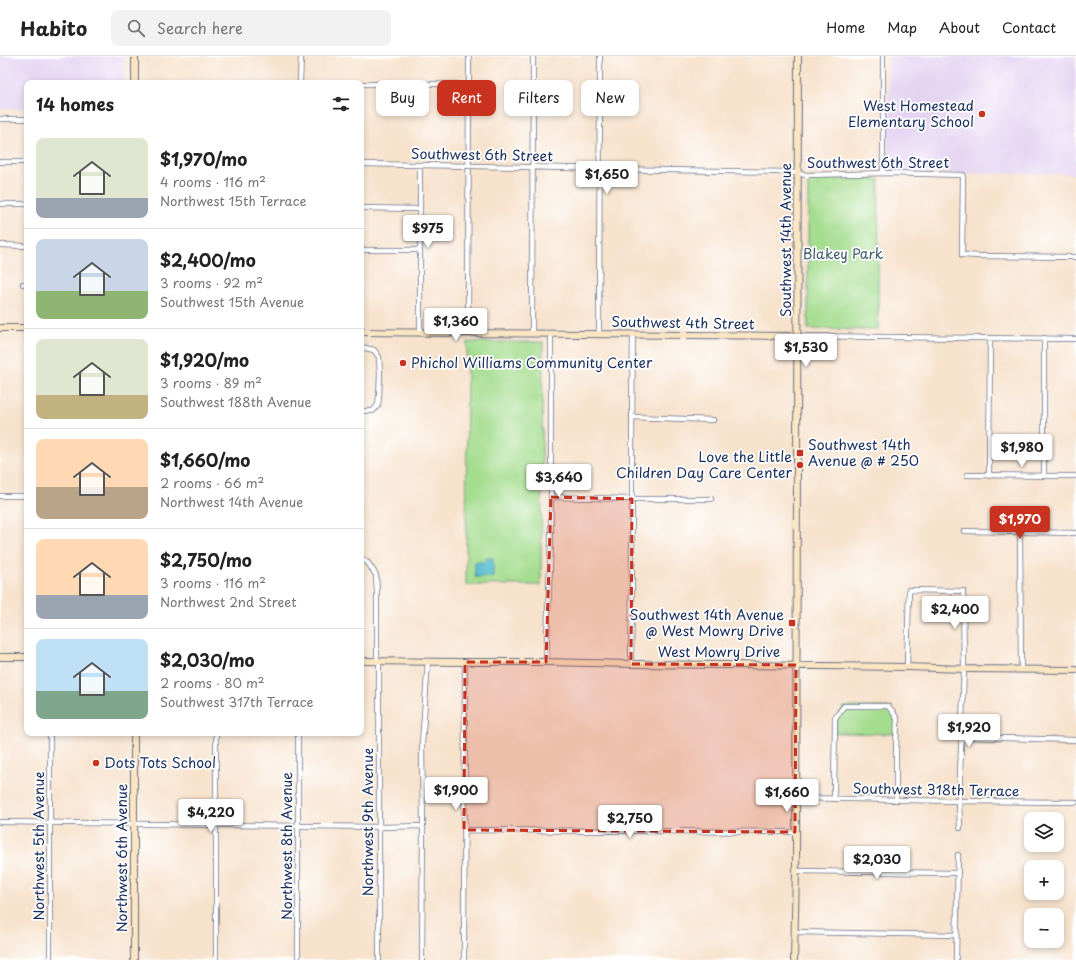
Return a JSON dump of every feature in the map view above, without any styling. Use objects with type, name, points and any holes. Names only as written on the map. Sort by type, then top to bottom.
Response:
[{"type":"street","points":[[134,56],[135,80]]},
{"type":"street","points":[[300,80],[301,56]]},
{"type":"street","points":[[468,333],[469,56]]},
{"type":"street","points":[[532,334],[533,56]]},
{"type":"street","points":[[599,334],[600,56]]},
{"type":"street","name":"Southwest 14th Avenue","points":[[794,960],[796,870],[798,56]]},
{"type":"street","points":[[883,56],[883,173]]},
{"type":"street","points":[[364,84],[437,84]]},
{"type":"street","points":[[0,119],[24,119]]},
{"type":"street","points":[[0,162],[24,162]]},
{"type":"street","name":"Southwest 6th Street","points":[[364,164],[789,172],[807,175],[883,173],[963,175],[962,255],[1076,257]]},
{"type":"street","points":[[420,165],[420,332]]},
{"type":"street","points":[[0,204],[24,204]]},
{"type":"street","points":[[364,208],[420,209]]},
{"type":"street","points":[[0,245],[24,246]]},
{"type":"street","points":[[364,250],[420,250]]},
{"type":"street","points":[[0,328],[24,328]]},
{"type":"street","name":"Southwest 4th Street","points":[[364,332],[1076,339]]},
{"type":"street","points":[[546,662],[551,541],[551,334]]},
{"type":"street","points":[[631,664],[633,335]]},
{"type":"street","points":[[989,476],[990,338]]},
{"type":"street","points":[[1044,338],[1044,476]]},
{"type":"street","points":[[364,348],[374,350],[379,357],[380,373],[378,405],[372,411],[364,411]]},
{"type":"street","points":[[632,417],[713,420]]},
{"type":"street","points":[[967,476],[1076,476]]},
{"type":"street","points":[[0,496],[24,496]]},
{"type":"street","points":[[551,497],[711,499]]},
{"type":"street","points":[[964,531],[1076,533]]},
{"type":"street","points":[[1020,531],[1020,669]]},
{"type":"street","name":"Northwest 9th Avenue","points":[[364,560],[368,562],[376,575],[377,600],[379,960]]},
{"type":"street","points":[[907,667],[908,590],[963,591],[964,669],[959,801],[960,828]]},
{"type":"street","points":[[0,657],[24,657]]},
{"type":"street","name":"West Mowry Drive","points":[[364,661],[796,665],[1076,670]]},
{"type":"street","points":[[422,960],[422,744],[428,661]]},
{"type":"street","points":[[464,960],[465,662]]},
{"type":"street","points":[[834,799],[835,718],[844,706],[888,706],[897,719],[896,800]]},
{"type":"street","name":"Northwest 5th Avenue","points":[[50,736],[50,960]]},
{"type":"street","name":"Northwest 6th Avenue","points":[[134,736],[134,960]]},
{"type":"street","points":[[216,736],[216,960]]},
{"type":"street","name":"Northwest 8th Avenue","points":[[298,736],[298,960]]},
{"type":"street","points":[[961,737],[1076,740]]},
{"type":"street","name":"Southwest 318th Terrace","points":[[796,798],[1076,802]]},
{"type":"street","points":[[0,822],[379,827],[423,826]]},
{"type":"street","points":[[464,830],[795,832]]},
{"type":"street","points":[[956,960],[958,855]]},
{"type":"street","points":[[796,870],[958,873]]},
{"type":"street","points":[[794,932],[956,934]]},
{"type":"highlighted area","points":[[551,497],[632,499],[631,664],[796,665],[795,832],[464,830],[465,662],[546,662]]},
{"type":"shaded area","points":[[0,56],[125,56],[124,80],[24,80],[24,109],[0,109]]},
{"type":"shaded area","name":"West Homestead Elementary School","points":[[889,56],[1076,56],[1076,174],[888,173]]},
{"type":"green space","name":"Blakey Park","points":[[808,178],[879,179],[878,330],[808,329]]},
{"type":"green space","points":[[467,342],[543,342],[541,585],[466,585]]},
{"type":"green space","points":[[844,707],[888,707],[897,720],[896,734],[836,733],[836,718]]},
{"type":"water","points":[[486,558],[493,558],[493,577],[475,577],[475,562],[486,562]]},
{"type":"place","name":"West Homestead Elementary School","points":[[982,114]]},
{"type":"place","name":"Phichol Williams Community Center","points":[[403,363]]},
{"type":"place","name":"Southwest 14th Avenue @ # 250","points":[[800,453]]},
{"type":"place","name":"Love the Little Children Day Care Center","points":[[800,465]]},
{"type":"place","name":"Southwest 14th Avenue @ West Mowry Drive","points":[[792,623]]},
{"type":"place","name":"Dots Tots School","points":[[96,763]]}]
